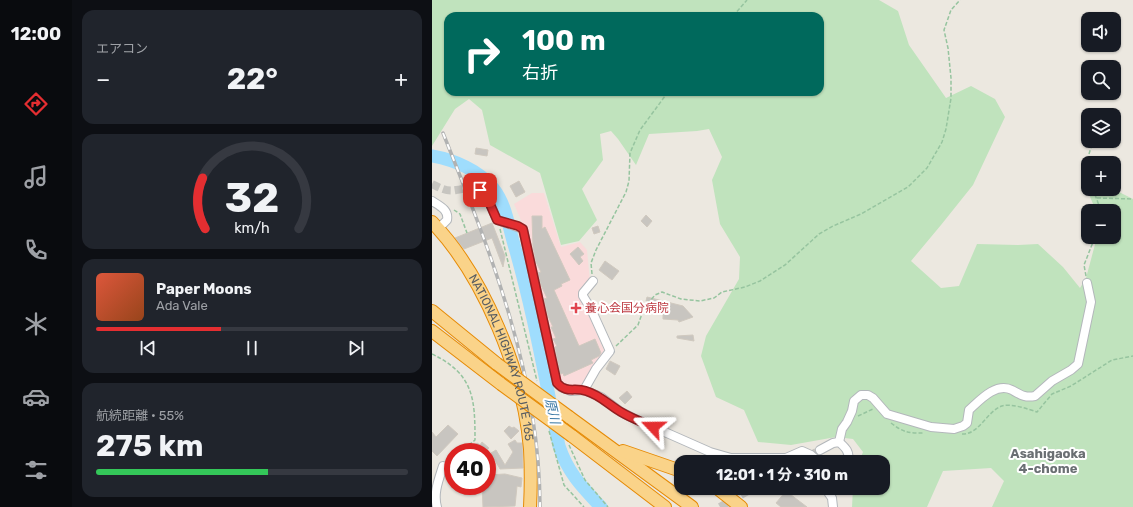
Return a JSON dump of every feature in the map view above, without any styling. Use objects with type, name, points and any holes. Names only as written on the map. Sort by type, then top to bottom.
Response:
[{"type":"highway","name":"NATIONAL HIGHWAY ROUTE 165","points":[[435,225],[455,250],[475,281],[488,306],[509,359],[524,412],[530,449],[530,507]]},
{"type":"highway","points":[[432,311],[497,364]]},
{"type":"highway","points":[[432,316],[692,507]]},
{"type":"highway","points":[[432,331],[665,507]]},
{"type":"highway","points":[[432,340],[501,384]]},
{"type":"highway","points":[[612,447],[674,469]]},
{"type":"highway","points":[[726,495],[741,507]]},
{"type":"street","points":[[480,190],[486,195],[497,220],[523,229],[557,383],[561,387],[571,391],[584,390],[601,397],[612,406],[633,418],[710,452],[720,455]]},
{"type":"street","points":[[432,201],[444,208],[448,214],[447,220],[435,225]]},
{"type":"street","points":[[584,390],[596,368],[610,351],[591,309],[583,296],[583,293],[593,281]]},
{"type":"street","points":[[839,442],[842,429],[847,422],[854,402],[861,395],[868,395],[873,398],[887,414],[931,427],[954,429],[963,426],[967,422],[969,410],[993,391],[1004,388],[1011,390],[1022,397],[1035,396],[1052,381],[1072,370],[1078,364],[1091,302],[1087,284]]},
{"type":"street","points":[[820,450],[833,443],[839,442]]},
{"type":"street","points":[[839,442],[846,448],[849,455]]},
{"type":"street","points":[[796,455],[802,451],[810,455]]},
{"type":"street","points":[[437,507],[437,486],[443,466]]},
{"type":"street","points":[[830,495],[833,507]]},
{"type":"path","points":[[736,12],[747,0]]},
{"type":"path","points":[[610,351],[620,344],[638,325],[644,308],[655,295],[662,292],[681,299],[700,301],[714,298],[722,292],[760,282],[785,266],[819,234],[833,226],[861,214],[908,187],[927,168],[942,142],[946,129],[951,98],[951,68],[944,30],[951,10],[960,0]]},
{"type":"path","points":[[593,281],[591,263],[596,250],[626,192],[629,181],[630,153],[640,130],[665,96]]},
{"type":"path","points":[[1099,204],[1097,198],[1133,200]]},
{"type":"path","points":[[497,220],[538,385]]},
{"type":"path","points":[[1087,284],[1084,266],[1092,244]]},
{"type":"path","points":[[432,354],[455,369],[467,382],[474,400],[474,440],[469,445],[453,451],[443,466]]},
{"type":"path","points":[[960,434],[972,432],[987,417],[1003,405],[1018,406],[1037,412],[1052,394],[1071,386],[1112,360],[1133,356]]},
{"type":"path","points":[[847,422],[869,410],[875,409]]},
{"type":"path","points":[[890,423],[901,431],[930,433]]},
{"type":"path","points":[[548,424],[564,485],[584,507]]},
{"type":"shaded area","points":[[532,193],[544,193],[561,247],[580,242],[587,250],[590,281],[580,296],[604,350],[582,385],[567,386],[560,382],[526,232],[514,204]]},
{"type":"green space","points":[[432,0],[879,0],[898,11],[909,45],[946,98],[971,86],[995,99],[1005,117],[973,185],[911,261],[941,288],[959,286],[977,244],[1038,244],[1063,267],[1080,288],[1086,278],[1095,244],[1121,244],[1121,204],[1093,204],[1090,196],[1121,196],[1121,193],[1133,199],[1133,507],[992,507],[1004,481],[991,468],[943,471],[927,507],[852,507],[853,495],[890,495],[890,455],[862,455],[863,452],[853,439],[836,437],[791,445],[758,442],[744,410],[716,397],[701,356],[706,336],[739,279],[740,257],[720,224],[712,180],[722,157],[709,129],[649,134],[636,165],[611,131],[600,134],[603,160],[582,189],[597,220],[579,241],[561,245],[540,173],[490,145],[482,110],[469,99],[455,109],[432,146]]},
{"type":"building","points":[[476,148],[488,150],[487,156],[475,154]]},
{"type":"building","points":[[519,181],[525,192],[516,197],[510,186]]},
{"type":"building","points":[[646,215],[652,221],[647,227],[641,221]]},
{"type":"building","points":[[532,216],[542,216],[542,229],[545,227],[570,280],[561,284],[562,286],[554,290],[579,346],[595,339],[601,353],[599,356],[591,360],[593,363],[564,376],[563,373],[560,373],[555,347],[557,346],[553,339],[556,338],[551,327],[553,327],[548,316],[544,299],[547,298],[541,285],[538,273],[541,272],[536,262],[533,247]]},
{"type":"building","points":[[492,223],[505,256],[503,267],[492,238],[464,249],[455,238]]},
{"type":"building","points":[[598,226],[600,232],[594,234],[592,228]]},
{"type":"building","points":[[578,247],[584,254],[580,257],[583,261],[579,265],[570,254]]},
{"type":"building","points":[[605,261],[619,271],[612,280],[599,270]]},
{"type":"building","points":[[647,297],[683,306],[693,317],[679,322],[678,320],[663,319],[663,307],[646,301]]},
{"type":"building","points":[[693,335],[694,341],[677,338],[677,336]]},
{"type":"building","points":[[610,361],[620,366],[615,375],[606,369]]},
{"type":"building","points":[[627,391],[632,397],[625,404],[619,398]]},
{"type":"building","points":[[448,425],[458,434],[449,443],[444,443],[444,449],[437,456],[432,451],[432,432],[436,437]]},
{"type":"building","points":[[509,426],[512,428],[514,427],[519,431],[511,439],[504,431]]},
{"type":"building","points":[[515,440],[517,443],[522,443],[523,468],[500,469],[496,462],[496,450],[505,465],[513,452],[508,444]]},
{"type":"building","points":[[496,474],[505,474],[522,478],[521,487],[517,486],[515,506],[483,507],[482,495],[496,495]]},
{"type":"building","points":[[783,495],[791,495],[807,507],[781,507],[776,503]]},
{"type":"waterway","name":"原川","points":[[432,156],[457,163],[481,176],[493,188],[500,200],[508,220],[527,292],[559,446],[571,472],[601,507]]},
{"type":"tunnel","points":[[432,184],[450,190],[471,187],[480,190]]},
{"type":"tunnel","points":[[811,455],[820,450]]},
{"type":"tunnel","points":[[720,507],[741,495]]},
{"type":"railway","points":[[443,133],[495,270],[510,316],[532,410],[538,458],[540,507]]},
{"type":"place","name":"養心会国分病院","points":[[576,308]]},
{"type":"district","name":"Asahigaoka 4-chome","points":[[1048,460]]},
{"type":"route","points":[[480,190],[486,195],[497,220],[523,229],[557,383],[561,387],[571,391],[584,390],[601,397],[621,412],[653,427]]}]
